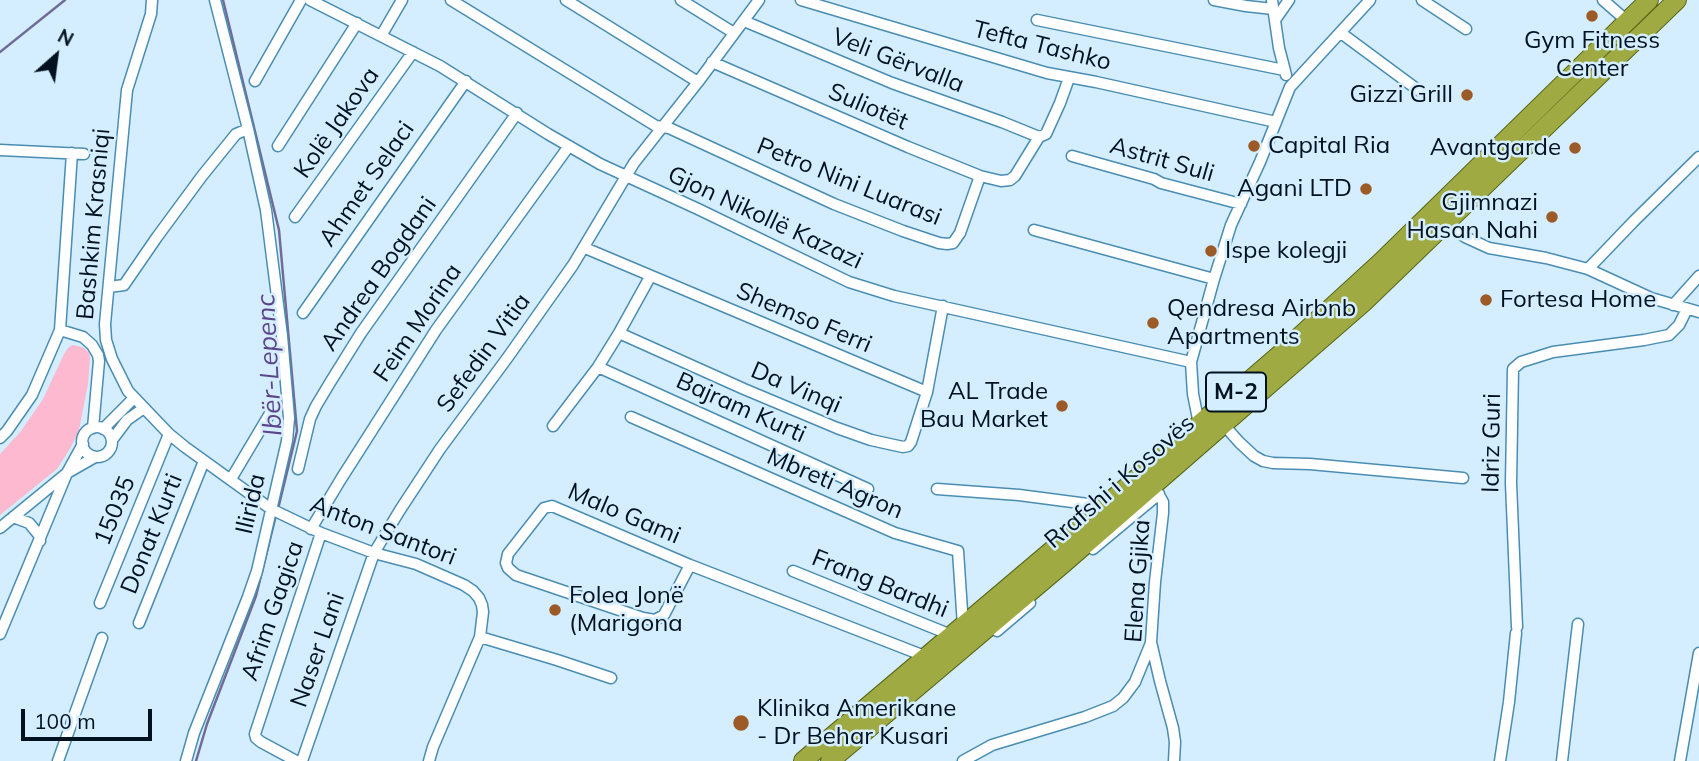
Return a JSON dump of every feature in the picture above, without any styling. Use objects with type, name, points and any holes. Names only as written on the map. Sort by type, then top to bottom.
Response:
[{"type":"highway","name":"Rrafshi i Kosovës","points":[[803,761],[1199,424],[1380,263],[1649,0]]},
{"type":"highway","name":"Rrafshi i Kosovës","points":[[830,761],[1155,490],[1224,425],[1363,303],[1677,0]]},
{"type":"street","name":"Bashkim Krasniqi","points":[[152,0],[151,15],[127,90],[106,340],[128,391],[169,434],[271,509]]},
{"type":"street","name":"Ilirida","points":[[186,761],[198,722],[257,571],[287,441],[289,418],[266,210],[215,0]]},
{"type":"street","points":[[255,81],[302,0]]},
{"type":"street","name":"Gjon Nikollë Kazazi","points":[[310,0],[333,5],[357,23],[466,81],[569,146],[625,177],[849,282],[1191,362]]},
{"type":"street","points":[[381,36],[402,0]]},
{"type":"street","name":"Petro Nini Luarasi","points":[[451,0],[653,124],[669,128],[856,213],[903,231],[947,244],[953,243],[957,239],[980,176]]},
{"type":"street","points":[[566,0],[698,82]]},
{"type":"street","points":[[681,0],[734,33]]},
{"type":"street","name":"Sefedin Vitia","points":[[374,553],[440,449],[585,248],[625,177],[759,0]]},
{"type":"street","name":"Tefta Tashko","points":[[801,0],[1026,68],[1276,122]]},
{"type":"street","points":[[1214,0],[1273,10],[1289,0]]},
{"type":"street","points":[[1199,424],[1191,362],[1231,225],[1290,87],[1370,0]]},
{"type":"street","points":[[1422,0],[1466,29]]},
{"type":"street","points":[[1603,0],[1627,22]]},
{"type":"street","points":[[1273,10],[1284,71],[1290,87]]},
{"type":"street","points":[[1037,20],[1284,71]]},
{"type":"street","name":"Veli Gërvalla","points":[[744,21],[892,83],[1039,137]]},
{"type":"street","points":[[278,146],[357,23]]},
{"type":"street","points":[[1340,33],[1418,90]]},
{"type":"street","name":"Kolë Jakova","points":[[295,217],[413,52]]},
{"type":"street","name":"Suliotët","points":[[712,62],[850,123],[980,176],[1001,181],[1010,180],[1023,165],[1039,137]]},
{"type":"street","points":[[1039,137],[1046,134],[1069,78]]},
{"type":"street","name":"Ahmet Selaci","points":[[303,313],[466,81]]},
{"type":"street","name":"Andrea Bogdani","points":[[298,469],[310,419],[331,381],[361,333],[517,113]]},
{"type":"street","points":[[109,287],[124,285],[202,176],[236,135],[248,129]]},
{"type":"street","name":"Feim Morina","points":[[316,531],[341,478],[436,330],[569,146]]},
{"type":"street","points":[[0,150],[84,154]]},
{"type":"street","points":[[0,438],[32,395],[60,330],[72,153]]},
{"type":"street","name":"Astrit Suli","points":[[1072,156],[1241,204]]},
{"type":"street","points":[[1588,269],[1699,158]]},
{"type":"street","points":[[1447,224],[1465,237],[1489,248],[1588,269],[1651,298],[1699,312]]},
{"type":"street","points":[[1034,230],[1214,279]]},
{"type":"street","name":"Shemso Ferri","points":[[585,248],[927,392]]},
{"type":"street","points":[[553,426],[598,367],[650,276]]},
{"type":"street","points":[[1673,305],[1699,276]]},
{"type":"street","points":[[927,392],[943,306]]},
{"type":"street","name":"Idriz Guri","points":[[1500,761],[1516,630],[1511,483],[1513,369],[1521,362],[1553,352],[1669,335],[1679,325],[1687,309]]},
{"type":"street","points":[[60,330],[83,337],[98,355],[98,428]]},
{"type":"street","name":"Da Vinqi","points":[[619,333],[837,428],[897,446],[908,446],[911,442],[927,392]]},
{"type":"street","name":"Bajram Kurti","points":[[598,367],[867,489]]},
{"type":"street","points":[[0,634],[85,434],[98,428],[134,398]]},
{"type":"street","points":[[231,479],[275,405]]},
{"type":"street","points":[[0,528],[67,473],[95,457],[108,453],[112,440],[127,421],[144,408]]},
{"type":"street","name":"Mbreti Agron","points":[[631,417],[895,533],[958,551],[957,631]]},
{"type":"street","points":[[1224,425],[1254,456],[1263,461],[1463,478]]},
{"type":"street","points":[[98,428],[108,432],[112,440]]},
{"type":"street","name":"15035","points":[[100,603],[169,434]]},
{"type":"street","points":[[83,443],[87,453],[95,457]]},
{"type":"street","name":"Donat Kurti","points":[[139,623],[204,461]]},
{"type":"street","points":[[937,489],[1019,495],[1103,506]]},
{"type":"street","name":"Elena Gjika","points":[[1155,490],[1163,502],[1163,513],[1151,642],[1173,728],[1174,761]]},
{"type":"street","name":"Rrafshi i Kosovës","points":[[842,761],[1155,490]]},
{"type":"street","name":"Malo Gami","points":[[690,565],[664,615],[655,620],[516,575],[506,563],[508,554],[544,508],[552,506],[690,565],[927,657]]},
{"type":"street","name":"Anton Santori","points":[[271,509],[316,531],[374,553],[416,565],[464,585],[473,591],[482,605],[480,637],[429,761]]},
{"type":"street","points":[[13,517],[29,523],[40,541]]},
{"type":"street","name":"Afrim Gagica","points":[[296,761],[256,738],[255,734],[316,531]]},
{"type":"street","name":"Naser Lani","points":[[302,761],[374,553]]},
{"type":"street","name":"Frang Bardhi","points":[[793,572],[957,631]]},
{"type":"street","points":[[1562,761],[1578,624]]},
{"type":"street","points":[[480,637],[611,678]]},
{"type":"street","points":[[58,761],[102,638]]},
{"type":"street","points":[[963,761],[992,745],[1113,705],[1123,698],[1135,682],[1151,642]]},
{"type":"street","points":[[1680,761],[1694,715],[1699,653]]},
{"type":"street","points":[[1135,682],[1160,681]]},
{"type":"shaded area","points":[[72,345],[84,348],[90,358],[79,430],[57,469],[0,515],[0,454],[21,431],[43,399],[64,354]]},
{"type":"waterway","name":"Ibër-Lepenc","points":[[0,52],[65,0]]},
{"type":"waterway","name":"Ibër-Lepenc","points":[[223,0],[279,230],[297,431],[278,509]]},
{"type":"waterway","name":"Ibër-Lepenc","points":[[196,761],[207,724],[256,596],[276,515]]},
{"type":"place","name":"Gym Fitness Center","points":[[1592,16]]},
{"type":"place","name":"Gizzi Grill","points":[[1467,95]]},
{"type":"place","name":"Capital Ria","points":[[1254,146]]},
{"type":"place","name":"Avantgarde","points":[[1575,148]]},
{"type":"place","name":"Agani LTD","points":[[1366,189]]},
{"type":"place","name":"Gjimnazi Hasan Nahi","points":[[1552,217]]},
{"type":"place","name":"Ispe kolegji","points":[[1211,251]]},
{"type":"place","name":"Fortesa Home","points":[[1486,300]]},
{"type":"place","name":"Qendresa Airbnb Apartments","points":[[1153,323]]},
{"type":"place","name":"AL Trade Bau Market","points":[[1062,406]]},
{"type":"place","name":"Folea Jonë (Marigona","points":[[555,610]]},
{"type":"place","name":"Klinika Amerikane - Dr Behar Kusari","points":[[741,723]]}]
